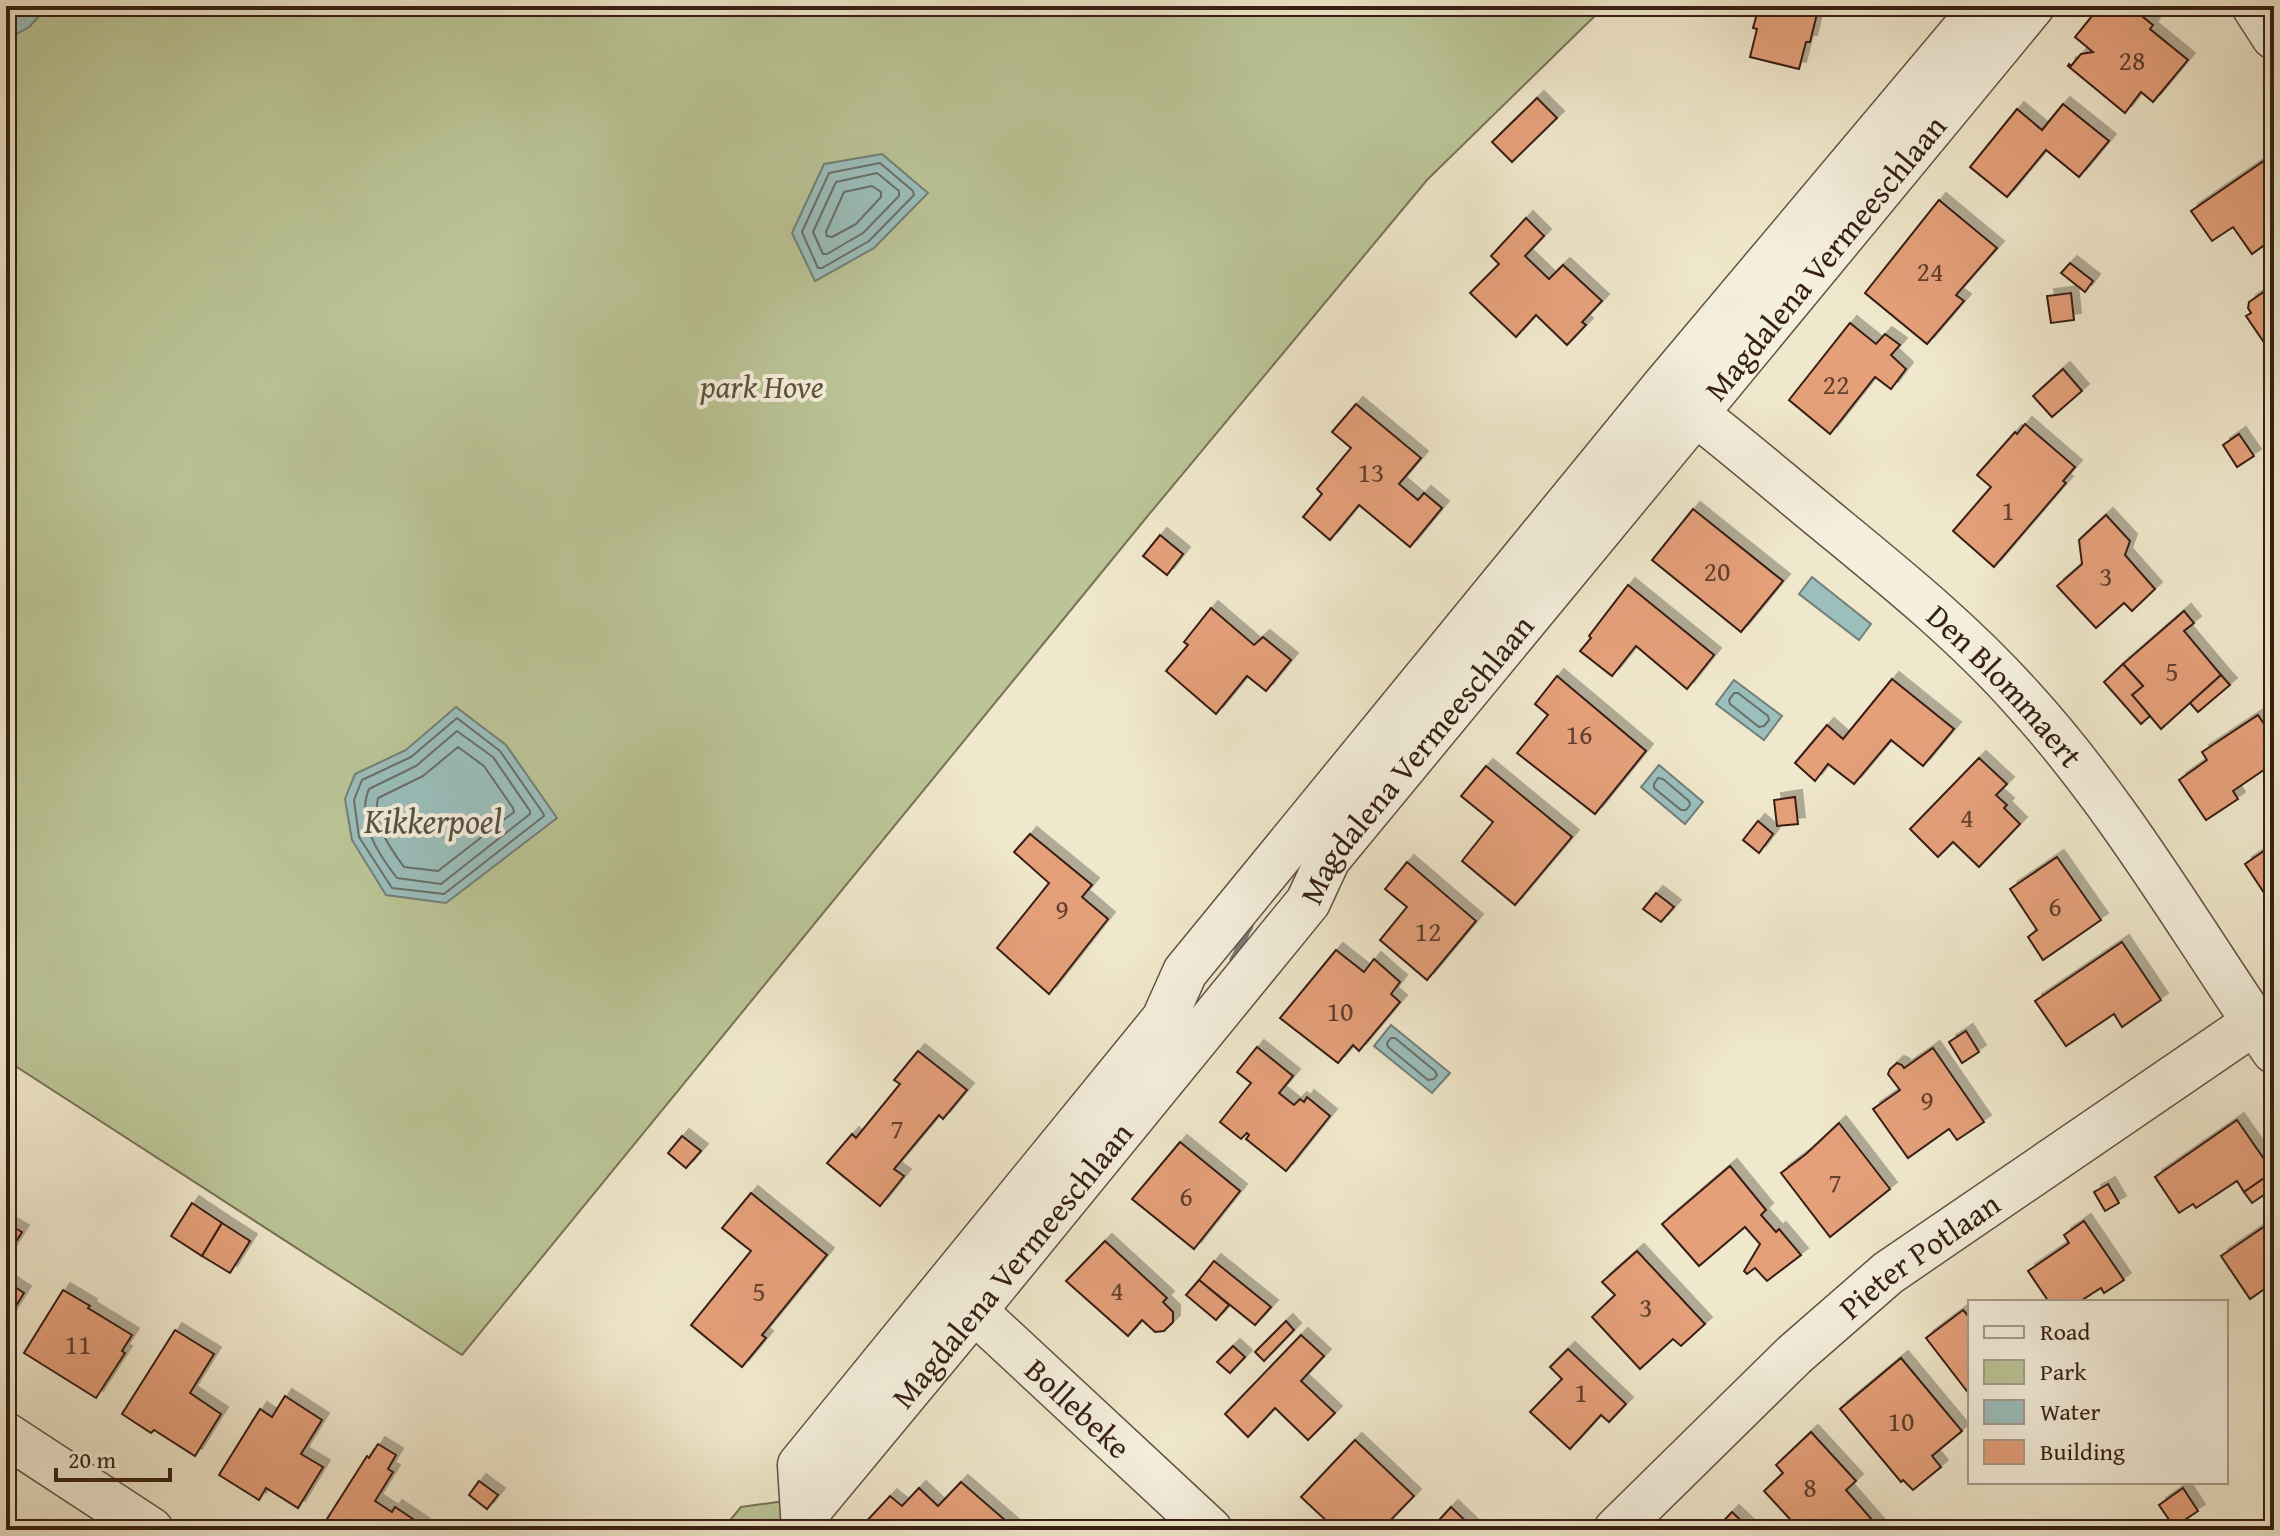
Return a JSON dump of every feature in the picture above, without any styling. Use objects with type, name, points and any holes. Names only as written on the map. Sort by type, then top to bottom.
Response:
[{"type":"street","name":"Magdalena Vermeeschlaan","points":[[804,1523],[800,1465],[960,1298],[1308,902],[1328,859],[1984,6]]},
{"type":"street","name":"Magdalena Vermeeschlaan","points":[[1679,401],[2032,6]]},
{"type":"street","points":[[2254,6],[2274,37]]},
{"type":"street","name":"Den Blommaert","points":[[1679,401],[1915,595],[2021,697],[2078,765],[2124,827],[2264,1037]]},
{"type":"street","name":"Pieter Potlaan","points":[[1616,1530],[1794,1355],[1888,1273],[2264,1037]]},
{"type":"street","name":"Bollebeke","points":[[960,1298],[1210,1530]]},
{"type":"street","points":[[6,1435],[151,1530]]},
{"type":"green space","name":"park Hove","points":[[6,6],[1605,6],[1427,180],[1146,518],[462,1355],[6,1060]]},
{"type":"green space","points":[[785,1501],[784,1530],[722,1530],[741,1507]]},
{"type":"water","points":[[6,6],[49,6],[29,27],[6,40]]},
{"type":"water","points":[[882,154],[928,193],[874,248],[815,281],[792,233],[824,164]]},
{"type":"water","points":[[1812,577],[1871,624],[1859,640],[1799,594]]},
{"type":"water","points":[[1734,680],[1782,716],[1764,740],[1716,704]]},
{"type":"water","name":"Kikkerpoel","points":[[456,707],[506,745],[557,818],[446,903],[386,895],[352,840],[345,799],[355,774],[406,750]]},
{"type":"water","points":[[1659,765],[1703,802],[1685,824],[1641,787]]},
{"type":"water","points":[[1391,1025],[1450,1073],[1432,1093],[1374,1046]]},
{"type":"building","points":[[1743,6],[1819,6],[1799,69],[1750,57],[1758,10]]},
{"type":"building","points":[[2100,6],[2129,6],[2153,25],[2150,29],[2188,60],[2153,102],[2141,92],[2125,113],[2068,66],[2081,54],[2093,52],[2075,37]]},
{"type":"building","points":[[1537,98],[1557,118],[1512,162],[1492,142]]},
{"type":"building","points":[[2063,104],[2109,141],[2079,177],[2046,150],[2007,197],[1970,167],[2017,109],[2042,130]]},
{"type":"building","points":[[2274,154],[2274,238],[2252,254],[2233,227],[2212,241],[2191,211]]},
{"type":"building","points":[[1939,200],[1997,248],[1956,295],[1964,301],[1927,344],[1865,293]]},
{"type":"building","points":[[1526,218],[1544,236],[1525,256],[1549,279],[1563,265],[1602,301],[1582,322],[1586,325],[1567,345],[1536,315],[1516,337],[1470,293],[1499,264],[1491,256]]},
{"type":"building","points":[[2070,263],[2093,281],[2085,292],[2061,273]]},
{"type":"building","points":[[2274,285],[2274,357],[2246,316],[2251,313],[2249,302]]},
{"type":"building","points":[[2071,293],[2074,320],[2051,323],[2047,296]]},
{"type":"building","points":[[1850,323],[1876,344],[1885,334],[1900,345],[1891,355],[1906,369],[1891,389],[1875,377],[1830,434],[1789,400]]},
{"type":"building","points":[[2063,369],[2082,391],[2052,417],[2033,396]]},
{"type":"building","points":[[1356,404],[1421,458],[1399,484],[1418,500],[1424,493],[1442,508],[1410,547],[1359,505],[1330,540],[1303,517],[1322,494],[1317,489],[1351,448],[1332,432]]},
{"type":"building","points":[[2025,424],[2075,467],[2063,481],[2066,483],[1994,567],[1953,531],[1991,487],[1977,475]]},
{"type":"building","points":[[2239,434],[2254,456],[2237,467],[2223,445]]},
{"type":"building","points":[[1693,509],[1783,581],[1741,632],[1652,560]]},
{"type":"building","points":[[2106,515],[2130,541],[2125,555],[2155,589],[2132,611],[2124,603],[2096,628],[2057,586],[2082,564],[2079,540]]},
{"type":"building","points":[[1160,535],[1183,554],[1167,575],[1143,556]]},
{"type":"building","points":[[1628,585],[1714,655],[1687,689],[1636,646],[1612,676],[1580,651]]},
{"type":"building","points":[[1211,608],[1254,645],[1263,637],[1291,660],[1266,691],[1247,676],[1216,714],[1166,671],[1188,645],[1184,642]]},
{"type":"building","points":[[2184,611],[2194,623],[2184,631],[2221,675],[2161,729],[2132,695],[2143,686],[2123,664]]},
{"type":"building","points":[[2123,664],[2143,686],[2132,695],[2150,716],[2141,724],[2104,682]]},
{"type":"building","points":[[2221,675],[2230,685],[2198,712],[2190,703]]},
{"type":"building","points":[[1557,676],[1646,751],[1595,814],[1517,753],[1548,715],[1535,704]]},
{"type":"building","points":[[1892,679],[1954,729],[1923,766],[1891,740],[1854,784],[1828,764],[1815,781],[1795,763],[1827,725],[1843,739]]},
{"type":"building","points":[[2258,715],[2274,739],[2274,763],[2233,791],[2238,799],[2206,820],[2179,780],[2207,760],[2202,752]]},
{"type":"building","points":[[1979,758],[2007,784],[1996,795],[2020,824],[1979,867],[1953,842],[1938,857],[1910,829]]},
{"type":"building","points":[[1486,766],[1572,837],[1515,905],[1462,861],[1493,822],[1461,796]]},
{"type":"building","points":[[1795,797],[1798,824],[1777,826],[1774,800]]},
{"type":"building","points":[[1758,821],[1773,834],[1759,853],[1743,840]]},
{"type":"building","points":[[1030,834],[1092,885],[1082,897],[1108,919],[1049,994],[997,948],[1049,883],[1014,852]]},
{"type":"building","points":[[2274,844],[2274,908],[2245,864]]},
{"type":"building","points":[[2057,857],[2101,920],[2043,960],[2028,937],[2037,930],[2010,889]]},
{"type":"building","points":[[1407,862],[1476,921],[1427,980],[1380,940],[1407,907],[1385,889]]},
{"type":"building","points":[[1656,893],[1674,907],[1661,922],[1643,909]]},
{"type":"building","points":[[2122,942],[2161,1000],[2122,1027],[2114,1014],[2066,1046],[2035,1001]]},
{"type":"building","points":[[1336,950],[1364,972],[1374,959],[1400,982],[1391,994],[1400,1002],[1359,1051],[1353,1045],[1338,1063],[1280,1018]]},
{"type":"building","points":[[1966,1031],[1979,1052],[1962,1063],[1949,1042]]},
{"type":"building","points":[[1257,1047],[1293,1076],[1279,1093],[1294,1105],[1300,1099],[1304,1102],[1307,1097],[1330,1116],[1286,1171],[1246,1139],[1247,1133],[1241,1139],[1220,1122],[1251,1083],[1237,1072]]},
{"type":"building","points":[[1933,1048],[1984,1122],[1957,1140],[1949,1129],[1908,1158],[1873,1109],[1900,1090],[1888,1074],[1890,1069],[1897,1063],[1904,1068]]},
{"type":"building","points":[[918,1051],[967,1090],[943,1119],[939,1115],[894,1169],[904,1176],[880,1206],[827,1163],[852,1134],[856,1138],[900,1084],[894,1080]]},
{"type":"building","points":[[2237,1120],[2273,1172],[2244,1192],[2237,1181],[2196,1208],[2193,1204],[2179,1213],[2155,1177]]},
{"type":"building","points":[[1839,1123],[1890,1189],[1830,1237],[1781,1173]]},
{"type":"building","points":[[682,1136],[701,1151],[686,1168],[668,1153]]},
{"type":"building","points":[[1180,1142],[1240,1191],[1194,1249],[1132,1199]]},
{"type":"building","points":[[1730,1166],[1766,1210],[1761,1215],[1776,1232],[1779,1229],[1801,1255],[1767,1281],[1755,1268],[1747,1274],[1744,1271],[1760,1244],[1745,1227],[1699,1266],[1662,1224]]},
{"type":"building","points":[[2273,1172],[2274,1188],[2252,1203],[2244,1192]]},
{"type":"building","points":[[2108,1184],[2119,1203],[2105,1211],[2094,1192]]},
{"type":"building","points":[[751,1193],[827,1255],[762,1335],[766,1338],[742,1367],[691,1325],[751,1251],[722,1228]]},
{"type":"building","points":[[192,1203],[222,1223],[202,1256],[171,1236]]},
{"type":"building","points":[[2274,1220],[2274,1294],[2269,1286],[2250,1299],[2221,1256]]},
{"type":"building","points":[[2084,1221],[2124,1280],[2104,1293],[2101,1288],[2082,1300],[2048,1300],[2028,1271],[2069,1243],[2064,1235]]},
{"type":"building","points":[[6,1223],[22,1232],[6,1258]]},
{"type":"building","points":[[222,1223],[250,1241],[230,1273],[202,1256]]},
{"type":"building","points":[[1105,1241],[1167,1298],[1163,1302],[1173,1312],[1173,1322],[1164,1331],[1155,1332],[1142,1320],[1128,1336],[1066,1281]]},
{"type":"building","points":[[1637,1251],[1705,1324],[1681,1346],[1673,1339],[1640,1369],[1592,1317],[1615,1295],[1602,1282]]},
{"type":"building","points":[[1214,1261],[1271,1307],[1255,1325],[1199,1280]]},
{"type":"building","points":[[1199,1280],[1229,1305],[1216,1320],[1186,1295]]},
{"type":"building","points":[[6,1281],[24,1293],[6,1322]]},
{"type":"building","points":[[63,1290],[132,1335],[122,1351],[125,1353],[96,1398],[24,1353]]},
{"type":"building","points":[[1963,1310],[1968,1316],[1968,1392],[1926,1338]]},
{"type":"building","points":[[1286,1321],[1294,1330],[1264,1361],[1255,1352]]},
{"type":"building","points":[[175,1330],[214,1354],[190,1393],[221,1414],[195,1456],[122,1414]]},
{"type":"building","points":[[1301,1335],[1324,1356],[1301,1381],[1335,1413],[1308,1440],[1275,1408],[1248,1437],[1225,1414]]},
{"type":"building","points":[[1233,1346],[1245,1357],[1230,1373],[1217,1362]]},
{"type":"building","points":[[1568,1349],[1626,1404],[1609,1422],[1601,1415],[1570,1449],[1530,1412],[1562,1379],[1550,1367]]},
{"type":"building","points":[[1901,1358],[1962,1431],[1932,1456],[1941,1467],[1913,1490],[1903,1480],[1901,1482],[1840,1409]]},
{"type":"building","points":[[285,1396],[322,1420],[301,1454],[323,1467],[298,1508],[266,1488],[259,1500],[219,1475],[260,1409],[272,1417]]},
{"type":"building","points":[[1811,1432],[1856,1481],[1846,1490],[1881,1530],[1800,1530],[1764,1491],[1783,1473],[1776,1465]]},
{"type":"building","points":[[1355,1440],[1414,1496],[1381,1530],[1328,1530],[1332,1526],[1301,1497]]},
{"type":"building","points":[[378,1444],[396,1455],[388,1469],[393,1472],[375,1501],[392,1512],[395,1507],[422,1525],[419,1530],[320,1530],[367,1456],[369,1458]]},
{"type":"building","points":[[479,1481],[498,1495],[487,1509],[469,1495]]},
{"type":"building","points":[[961,1482],[1013,1527],[1010,1530],[869,1530],[863,1525],[890,1496],[902,1506],[919,1488],[938,1506]]},
{"type":"building","points":[[2183,1488],[2198,1511],[2174,1527],[2159,1505]]},
{"type":"building","points":[[1451,1507],[1475,1530],[1430,1530]]},
{"type":"building","points":[[1732,1512],[1751,1530],[1715,1530]]},
{"type":"waterway","points":[[1235,960],[1248,926]]}]
